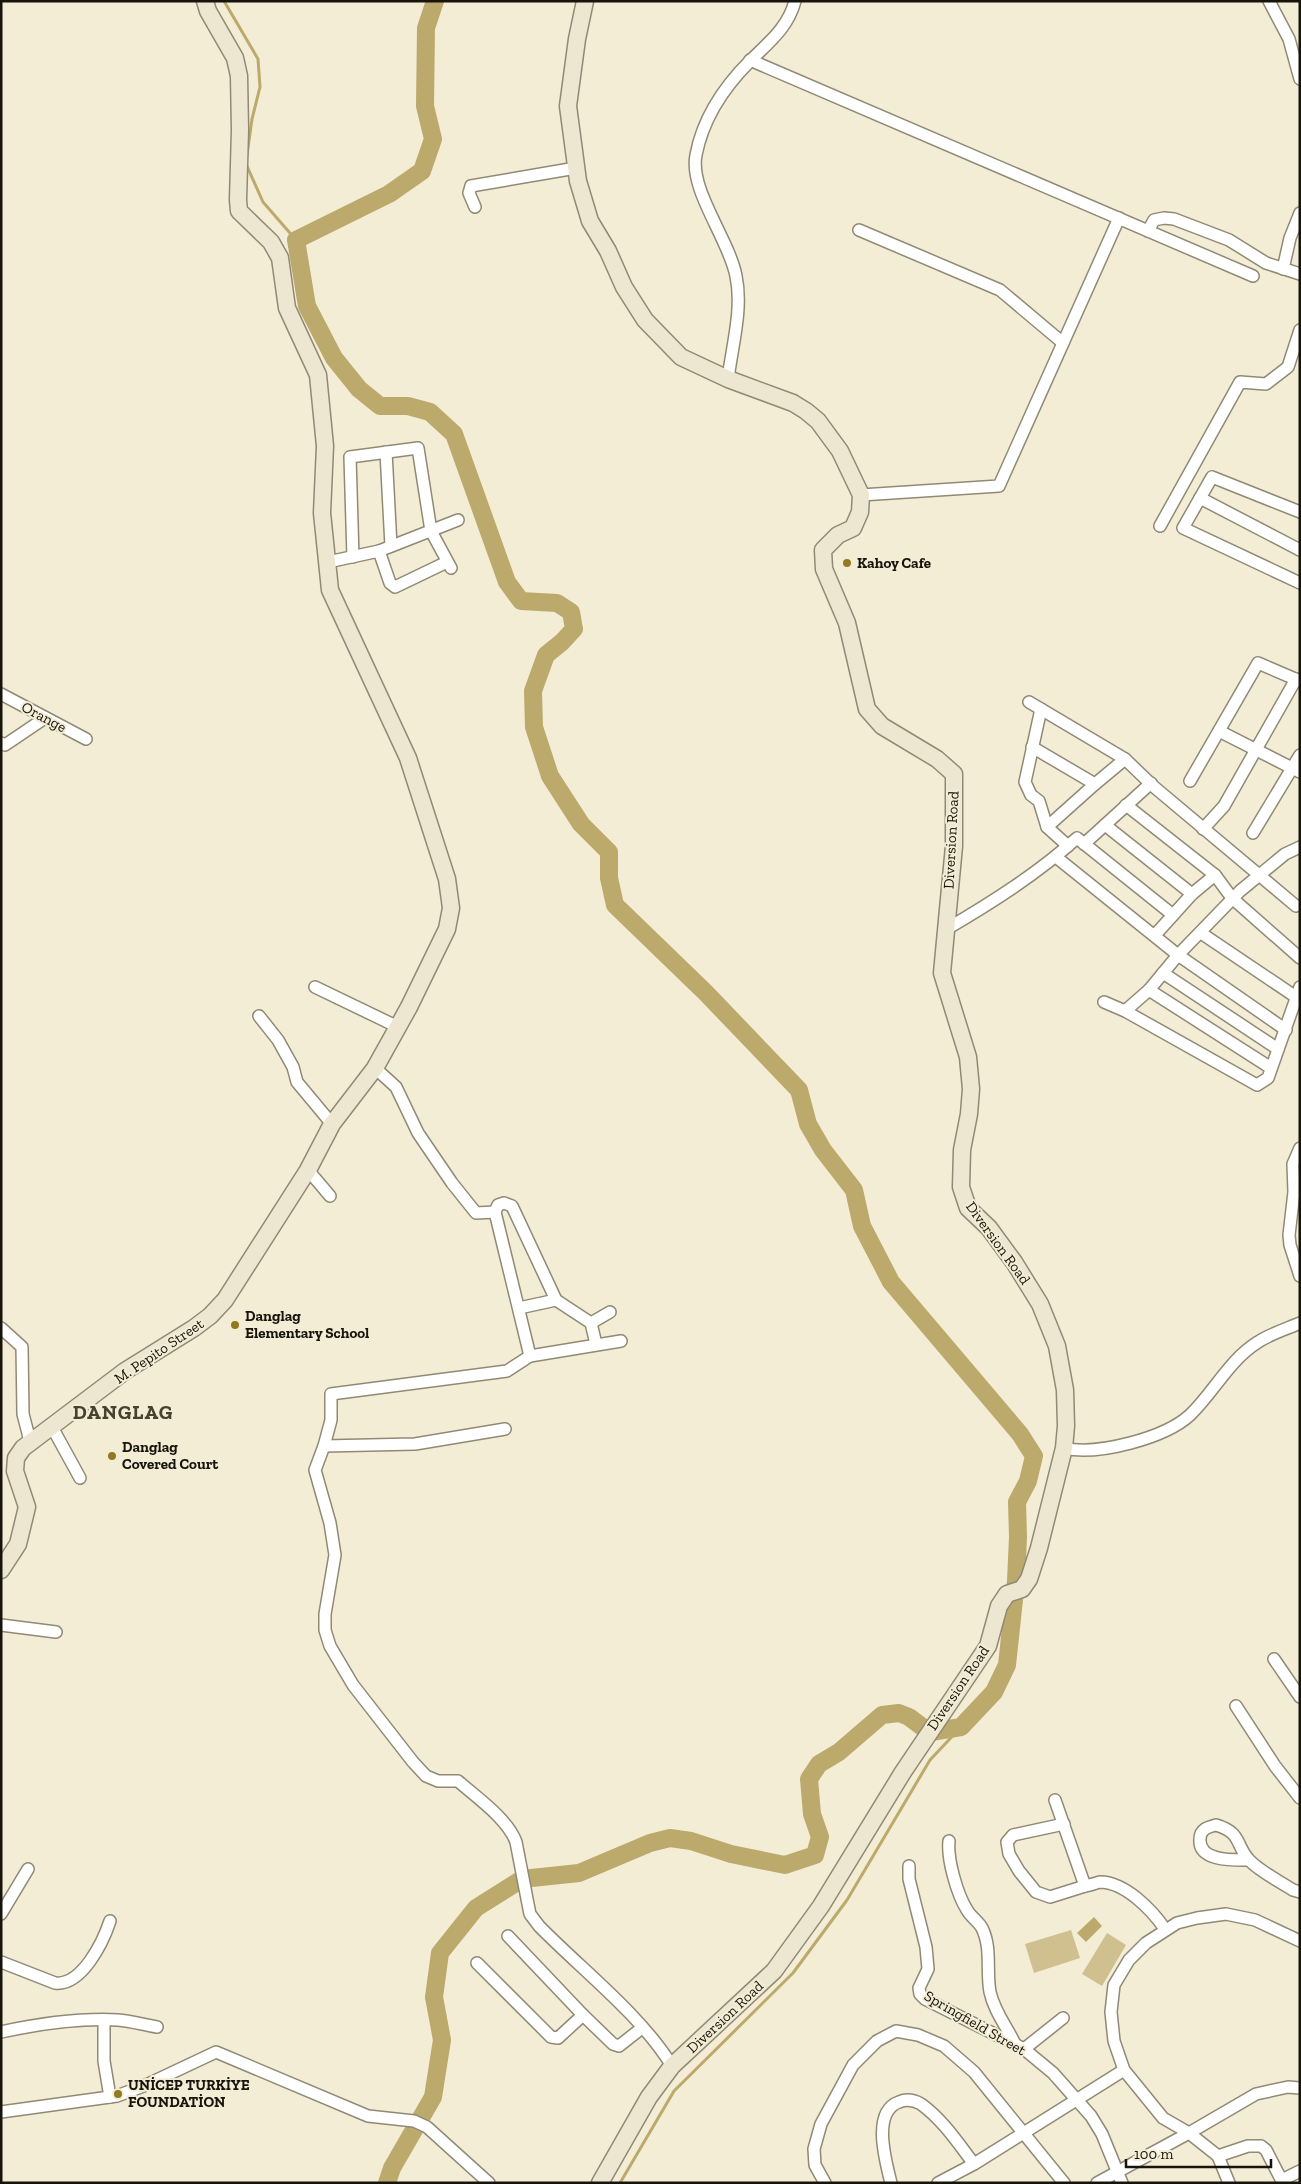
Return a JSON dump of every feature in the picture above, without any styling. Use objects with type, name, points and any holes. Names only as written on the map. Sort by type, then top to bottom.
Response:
[{"type":"street","name":"M. Pepito Street","points":[[1,1570],[18,1544],[27,1507],[15,1471],[16,1458],[40,1434],[125,1371],[210,1316],[225,1300],[308,1170],[332,1124],[375,1068],[398,1027],[447,929],[451,908],[447,878],[403,744],[330,590],[322,513],[325,446],[318,375],[287,308],[280,258],[271,242],[240,211],[238,200],[239,76],[235,58],[208,11],[205,1]]},
{"type":"street","points":[[585,1],[577,39],[568,106],[576,168],[578,182],[590,221],[608,251],[624,287],[645,320],[681,357],[728,378],[793,403],[818,421],[840,451],[861,495],[999,486],[1119,218]]},
{"type":"street","points":[[728,378],[738,304],[736,277],[726,244],[697,182],[695,157],[707,117],[721,95],[750,60],[778,34],[792,11],[795,1]]},
{"type":"street","points":[[1269,1],[1289,39],[1300,78]]},
{"type":"street","points":[[750,60],[1253,276]]},
{"type":"street","points":[[475,207],[469,193],[471,186],[576,168]]},
{"type":"street","points":[[1283,268],[1290,238],[1300,213]]},
{"type":"street","points":[[1148,231],[1154,220],[1174,219],[1230,240],[1266,263],[1300,274]]},
{"type":"street","points":[[859,230],[1000,290],[1064,343]]},
{"type":"street","points":[[1160,526],[1240,382],[1266,384],[1288,367],[1300,330]]},
{"type":"street","points":[[353,558],[350,457],[418,448],[431,531],[449,565],[395,587],[390,583],[379,551]]},
{"type":"street","points":[[386,452],[391,546]]},
{"type":"street","points":[[1300,512],[1212,477],[1184,528],[1300,583]]},
{"type":"street","points":[[1179,493],[1300,550]]},
{"type":"street","name":"Diversion Road","points":[[600,2183],[649,2096],[672,2066],[774,1971],[821,1906],[907,1765],[988,1646],[999,1606],[1012,1592],[1022,1589],[1029,1579],[1040,1548],[1064,1448],[1066,1426],[1065,1390],[1057,1346],[1040,1304],[1014,1262],[989,1228],[968,1208],[961,1187],[962,1150],[969,1114],[971,1088],[968,1057],[942,973],[954,846],[954,774],[937,759],[882,726],[867,709],[847,623],[824,569],[824,550],[838,535],[852,528],[860,512],[861,495]]},
{"type":"street","points":[[328,562],[379,551],[458,520]]},
{"type":"street","points":[[1190,781],[1258,663],[1298,680],[1224,806],[1203,829]]},
{"type":"street","name":"Orange","points":[[1,694],[86,739]]},
{"type":"street","points":[[1028,702],[1125,759],[1203,829],[1296,906]]},
{"type":"street","points":[[1041,709],[1025,782],[1030,795],[1039,801],[1047,827],[1068,846]]},
{"type":"street","points":[[3,744],[45,718]]},
{"type":"street","points":[[1219,731],[1296,770]]},
{"type":"street","points":[[1032,747],[1094,784]]},
{"type":"street","points":[[1253,833],[1296,770],[1300,755]]},
{"type":"street","points":[[1047,827],[1094,784],[1125,759]]},
{"type":"street","points":[[1084,844],[1151,783]]},
{"type":"street","points":[[1126,805],[1215,875],[1232,898],[1300,958]]},
{"type":"street","points":[[1105,825],[1192,894]]},
{"type":"street","points":[[945,930],[985,906],[1056,857],[1077,838],[1173,915]]},
{"type":"street","points":[[1124,1012],[1149,990],[1178,955],[1201,933],[1232,898],[1285,854],[1300,847]]},
{"type":"street","points":[[1056,857],[1178,955],[1286,1030]]},
{"type":"street","points":[[1155,935],[1192,894],[1215,875]]},
{"type":"street","points":[[1104,1002],[1257,1085],[1268,1078],[1298,992],[1201,933]]},
{"type":"street","points":[[1164,973],[1278,1049]]},
{"type":"street","points":[[315,987],[398,1027]]},
{"type":"street","points":[[1149,990],[1272,1068]]},
{"type":"street","points":[[259,1016],[278,1040],[293,1067],[297,1082],[332,1124]]},
{"type":"street","points":[[375,1068],[396,1087],[418,1133],[452,1183],[476,1213],[495,1212]]},
{"type":"street","points":[[1300,1148],[1294,1164],[1294,1192],[1289,1235],[1290,1245],[1300,1276]]},
{"type":"street","points":[[308,1170],[330,1196]]},
{"type":"street","points":[[530,1356],[495,1212],[498,1205],[504,1203],[512,1206],[556,1300],[591,1323],[596,1344]]},
{"type":"street","points":[[519,1308],[556,1300]]},
{"type":"street","points":[[591,1323],[610,1312]]},
{"type":"street","points":[[1064,1448],[1090,1451],[1159,1434],[1190,1415],[1227,1369],[1257,1342],[1298,1325]]},
{"type":"street","points":[[1,1328],[22,1347],[23,1414],[80,1478]]},
{"type":"street","points":[[621,1340],[530,1356],[507,1371],[331,1394],[331,1420],[324,1446],[314,1470],[330,1523],[334,1555],[325,1614],[325,1630],[330,1646],[352,1685],[374,1715],[420,1770],[426,1776],[438,1781],[458,1781],[506,1824],[516,1842],[520,1873],[530,1914],[539,1926],[642,2028],[672,2066]]},
{"type":"street","points":[[324,1446],[416,1444],[506,1429]]},
{"type":"street","points":[[1,1625],[56,1632]]},
{"type":"street","points":[[1274,1659],[1300,1697]]},
{"type":"street","points":[[1236,1706],[1275,1766],[1300,1798]]},
{"type":"street","points":[[1054,1800],[1085,1886]]},
{"type":"street","points":[[1064,1824],[1013,1835],[1007,1842],[1009,1854],[1019,1871],[1036,1892],[1050,1897],[1100,1882],[1119,1886],[1153,1912],[1165,1929]]},
{"type":"street","points":[[949,1841],[948,1855],[958,1888],[967,1911],[982,1928],[987,1947],[990,1992],[997,2010],[1019,2047],[1063,2018]]},
{"type":"street","points":[[1249,1860],[1292,1890],[1300,1892]]},
{"type":"street","name":"Springfield Street","points":[[909,1866],[909,1879],[926,1947],[928,1969],[919,1988],[920,1994],[925,1999],[1019,2047],[1053,2073],[1077,2099],[1102,2134],[1120,2177]]},
{"type":"street","points":[[1,1914],[28,1869]]},
{"type":"street","points":[[1229,2183],[1218,2156],[1189,2133],[1163,2118],[1124,2070],[1114,2041],[1110,2012],[1114,1985],[1129,1960],[1146,1943],[1177,1923],[1226,1914],[1255,1920],[1300,1941]]},
{"type":"street","points":[[1,1962],[55,1983],[64,1983],[84,1968],[102,1943],[110,1921]]},
{"type":"street","points":[[508,1936],[613,2044],[619,2046],[642,2028]]},
{"type":"street","points":[[477,1963],[551,2037],[558,2038],[583,2015]]},
{"type":"street","points":[[104,2020],[104,2061],[110,2097]]},
{"type":"street","points":[[1,2032],[104,2020],[120,2020],[157,2027]]},
{"type":"street","points":[[825,2183],[815,2165],[814,2149],[821,2124],[853,2065],[877,2041],[896,2031],[918,2035],[944,2046],[974,2072],[1024,2131],[1064,2183]]},
{"type":"street","points":[[1,2112],[110,2097],[146,2085],[216,2052],[368,2116],[414,2121],[427,2127],[489,2183]]},
{"type":"street","points":[[938,2183],[974,2164],[1124,2070]]},
{"type":"street","points":[[1097,2183],[1120,2177],[1189,2133],[1256,2094],[1288,2087],[1300,2088]]},
{"type":"street","points":[[891,2183],[881,2138],[889,2109],[893,2104],[904,2100],[919,2103],[932,2114],[946,2127],[974,2164]]},
{"type":"street","points":[[1218,2156],[1248,2146],[1261,2146],[1282,2182],[1300,2171]]},
{"type":"shaded area","points":[[1094,1917],[1102,1926],[1086,1942],[1077,1933]]},
{"type":"shaded area","points":[[1071,1930],[1080,1958],[1034,1973],[1025,1944]]},
{"type":"shaded area","points":[[1107,1933],[1126,1945],[1102,1986],[1082,1974]]},
{"type":"waterway","points":[[224,1],[258,59],[260,87],[252,119],[247,155]]},
{"type":"waterway","points":[[435,1],[426,28],[425,106],[433,139],[422,171],[389,194],[296,240],[307,306],[334,358],[359,389],[380,406],[408,406],[430,412],[454,434],[507,582],[521,601],[557,603],[571,612],[574,629],[546,655],[533,691],[534,727],[550,776],[581,824],[609,852],[609,878],[615,905],[706,993],[799,1090],[808,1124],[823,1150],[854,1190],[862,1226],[891,1282],[1020,1434],[1034,1456],[1028,1481],[1017,1502],[1016,1581],[1007,1665],[994,1692],[961,1727],[931,1732]]},
{"type":"waterway","points":[[246,164],[263,202],[296,240]]},
{"type":"waterway","points":[[387,2183],[392,2168],[433,2097],[442,2040],[434,1997],[440,1953],[476,1908],[522,1879],[579,1873],[650,1843],[670,1838],[691,1841],[731,1854],[785,1865],[815,1855],[820,1837],[812,1814],[809,1779],[819,1764],[839,1752],[882,1715],[899,1713],[909,1717],[925,1729]]},
{"type":"waterway","points":[[620,2183],[674,2091],[793,1973],[847,1900],[930,1760],[961,1727]]},
{"type":"place","name":"Kahoy Cafe","points":[[847,563]]},
{"type":"place","name":"Danglag Elementary School","points":[[235,1325]]},
{"type":"place","name":"Danglag Covered Court","points":[[112,1456]]},
{"type":"place","name":"UNİCEP TURKİYE FOUNDATİON","points":[[118,2094]]},
{"type":"district","name":"DANGLAG","points":[[123,1412]]}]
